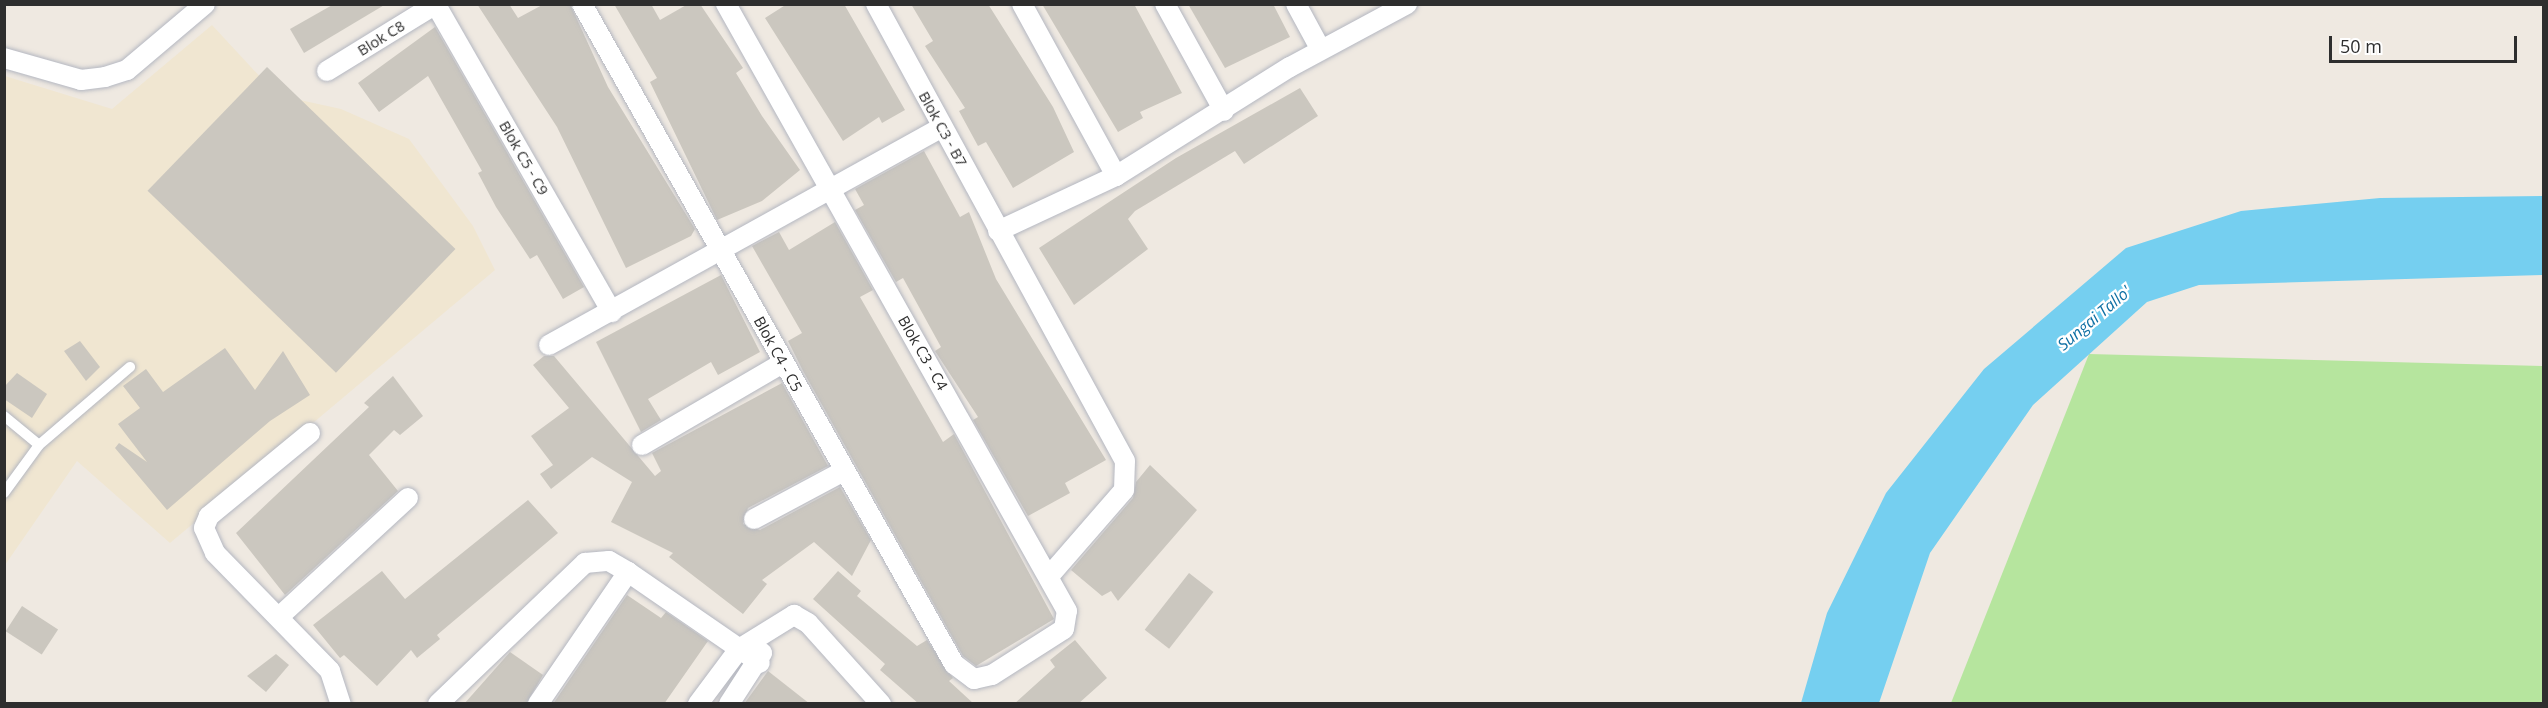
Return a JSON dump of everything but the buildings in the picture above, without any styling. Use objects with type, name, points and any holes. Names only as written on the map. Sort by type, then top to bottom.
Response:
[{"type":"street","points":[[4,58],[81,80],[105,78],[127,70],[205,4]]},
{"type":"street","name":"Blok C4 - C5","points":[[582,4],[842,472],[954,664],[974,679],[992,675]]},
{"type":"street","name":"Blok C3 - C4","points":[[726,4],[1050,575],[1069,617],[1064,629],[992,675]]},
{"type":"street","name":"Blok C3 - B7","points":[[876,4],[941,128],[1125,461],[1128,479],[1124,490],[1050,575]]},
{"type":"street","points":[[1022,4],[1116,176]]},
{"type":"street","points":[[1165,4],[1224,111]]},
{"type":"street","points":[[1296,4],[1321,50]]},
{"type":"street","points":[[998,231],[1116,176],[1321,50],[1407,4]]},
{"type":"street","name":"Blok C8","points":[[327,71],[436,5]]},
{"type":"street","name":"Blok C5 - C9","points":[[436,5],[612,312]]},
{"type":"street","points":[[549,345],[941,128]]},
{"type":"street","points":[[642,445],[783,363]]},
{"type":"street","points":[[310,433],[209,516],[204,528],[215,553],[280,616],[330,671],[341,704]]},
{"type":"street","points":[[754,519],[842,472]]},
{"type":"street","points":[[280,616],[408,498]]},
{"type":"street","points":[[438,704],[585,563],[609,561],[759,663]]},
{"type":"street","points":[[538,704],[628,572]]},
{"type":"street","points":[[698,704],[739,649],[767,633],[786,616],[801,618],[881,704]]},
{"type":"street","points":[[729,704],[759,663],[767,633]]},
{"type":"lane","points":[[4,493],[39,445],[130,367]]},
{"type":"lane","points":[[4,416],[39,445]]},
{"type":"shaded area","points":[[212,25],[277,95],[341,109],[409,139],[473,226],[495,270],[170,543],[77,461],[5,565],[5,76],[112,109]]},
{"type":"green space","points":[[2089,354],[2543,366],[2543,703],[1951,703]]},
{"type":"water","name":"Sungai Tallo'","points":[[2543,196],[2543,275],[2199,285],[2147,302],[2033,405],[1930,553],[1879,703],[1801,703],[1827,613],[1886,493],[1984,369],[2126,248],[2241,211],[2380,198]]}]
